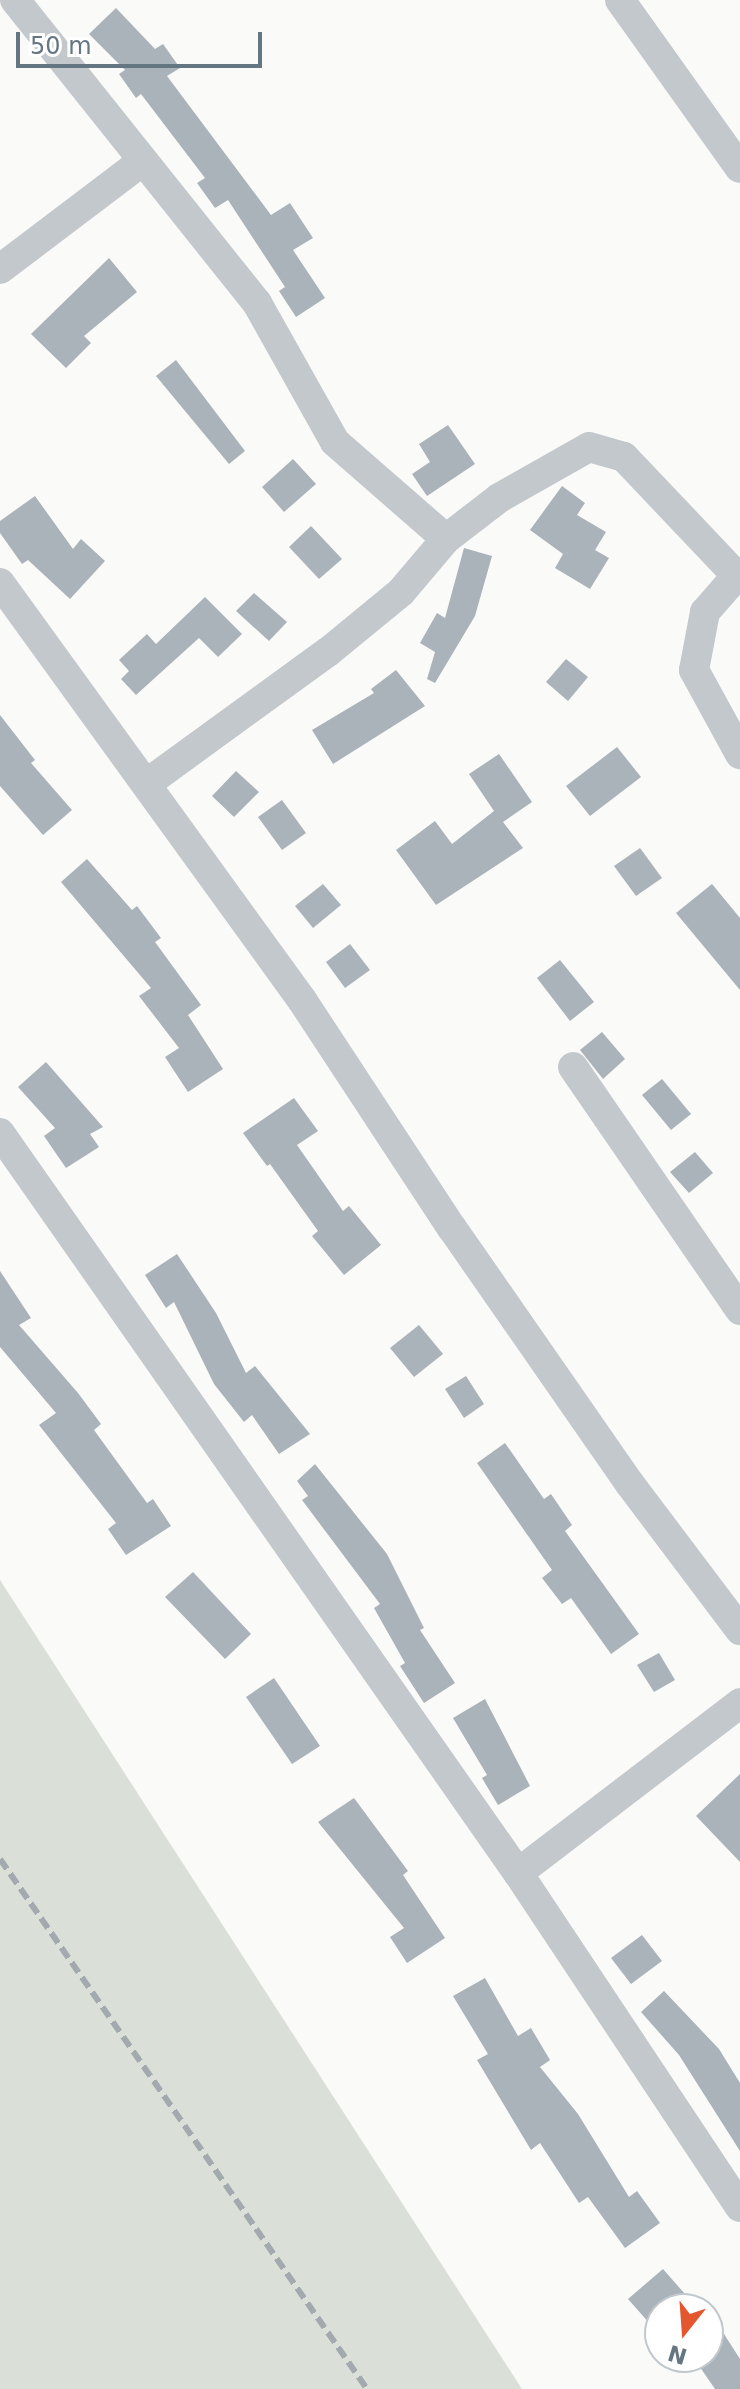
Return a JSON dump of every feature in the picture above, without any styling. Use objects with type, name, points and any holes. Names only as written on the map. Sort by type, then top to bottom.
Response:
[{"type":"street","points":[[15,0],[140,163],[257,303],[335,442],[446,539]]},
{"type":"street","points":[[629,3],[740,168]]},
{"type":"street","points":[[0,269],[140,163]]},
{"type":"street","points":[[146,784],[247,714],[377,612],[446,539],[499,498],[589,447],[609,449],[624,457],[738,574],[705,612],[694,670],[740,754]]},
{"type":"street","points":[[0,583],[302,1000],[630,1484],[740,1630]]},
{"type":"street","points":[[573,1067],[740,1310]]},
{"type":"street","points":[[0,1133],[518,1873],[740,2207]]},
{"type":"street","points":[[518,1873],[740,1703]]},
{"type":"shaded area","points":[[0,1580],[522,2389],[0,2389]]},
{"type":"building","points":[[116,8],[155,49],[163,44],[180,68],[167,76],[271,215],[290,203],[313,238],[293,250],[325,298],[296,317],[279,291],[285,287],[228,200],[215,208],[197,183],[205,178],[141,94],[136,98],[119,74],[125,70],[89,34]]},
{"type":"building","points":[[109,258],[137,292],[84,336],[91,343],[66,368],[31,334]]},
{"type":"building","points":[[176,360],[245,451],[229,464],[156,376]]},
{"type":"building","points":[[448,425],[475,464],[427,496],[412,474],[430,462],[419,444]]},
{"type":"building","points":[[293,459],[316,484],[284,512],[262,487]]},
{"type":"building","points":[[562,486],[585,503],[577,515],[606,532],[595,550],[609,558],[590,589],[555,568],[563,554],[530,530]]},
{"type":"building","points":[[35,496],[73,549],[81,539],[105,561],[70,599],[28,560],[22,564],[0,533],[0,521]]},
{"type":"building","points":[[311,526],[342,559],[319,579],[289,547]]},
{"type":"building","points":[[464,548],[492,556],[475,616],[435,683],[427,679],[435,652],[420,643],[437,613],[445,618]]},
{"type":"building","points":[[254,593],[287,622],[269,641],[236,611]]},
{"type":"building","points":[[205,597],[242,634],[218,657],[199,638],[136,695],[121,679],[129,671],[119,660],[147,634],[156,644]]},
{"type":"building","points":[[566,659],[588,677],[568,701],[546,682]]},
{"type":"building","points":[[396,670],[425,706],[333,764],[312,730],[374,693],[371,689]]},
{"type":"building","points":[[0,715],[35,760],[31,763],[72,810],[43,835],[0,786]]},
{"type":"building","points":[[617,747],[641,777],[590,816],[566,786]]},
{"type":"building","points":[[499,754],[532,802],[503,822],[523,848],[436,905],[396,850],[435,821],[452,844],[494,811],[469,774]]},
{"type":"building","points":[[236,771],[259,792],[234,817],[212,796]]},
{"type":"building","points":[[282,800],[306,833],[282,850],[258,817]]},
{"type":"building","points":[[640,848],[662,878],[636,896],[614,866]]},
{"type":"building","points":[[87,859],[132,910],[137,906],[161,938],[155,942],[201,1005],[188,1015],[223,1069],[188,1092],[165,1057],[179,1048],[139,996],[151,988],[61,882]]},
{"type":"building","points":[[323,884],[341,905],[313,928],[295,906]]},
{"type":"building","points":[[712,884],[740,918],[740,990],[676,913]]},
{"type":"building","points":[[350,944],[370,970],[345,988],[326,962]]},
{"type":"building","points":[[560,960],[594,1002],[570,1021],[537,978]]},
{"type":"building","points":[[602,1032],[625,1059],[603,1079],[580,1050]]},
{"type":"building","points":[[46,1062],[103,1127],[90,1134],[99,1147],[66,1168],[44,1136],[55,1128],[18,1087]]},
{"type":"building","points":[[662,1079],[691,1114],[671,1130],[642,1095]]},
{"type":"building","points":[[294,1098],[318,1131],[297,1145],[343,1211],[349,1206],[381,1245],[344,1275],[312,1236],[318,1231],[270,1164],[267,1166],[243,1133]]},
{"type":"building","points":[[695,1152],[713,1173],[689,1193],[670,1172]]},
{"type":"building","points":[[177,1254],[216,1313],[246,1373],[255,1366],[310,1434],[279,1454],[252,1415],[244,1422],[214,1384],[174,1302],[166,1308],[145,1275]]},
{"type":"building","points":[[0,1271],[31,1318],[19,1325],[78,1393],[101,1424],[94,1430],[147,1503],[153,1499],[171,1526],[126,1555],[108,1529],[116,1523],[39,1425],[56,1413],[0,1347]]},
{"type":"building","points":[[419,1325],[443,1354],[414,1377],[390,1348]]},
{"type":"building","points":[[466,1376],[484,1404],[464,1418],[445,1389]]},
{"type":"building","points":[[505,1443],[544,1499],[551,1494],[572,1525],[565,1531],[639,1634],[611,1654],[571,1598],[562,1604],[542,1578],[552,1570],[477,1463]]},
{"type":"building","points":[[315,1464],[387,1554],[424,1628],[420,1630],[455,1683],[424,1703],[400,1666],[405,1663],[374,1608],[380,1604],[302,1500],[308,1496],[297,1481]]},
{"type":"building","points":[[193,1572],[251,1634],[225,1659],[165,1597]]},
{"type":"building","points":[[659,1653],[675,1680],[654,1692],[637,1665]]},
{"type":"building","points":[[274,1678],[320,1746],[292,1764],[246,1697]]},
{"type":"building","points":[[485,1699],[530,1786],[498,1805],[482,1778],[487,1775],[453,1718]]},
{"type":"building","points":[[740,1774],[740,1862],[696,1816]]},
{"type":"building","points":[[354,1798],[408,1871],[403,1875],[445,1938],[407,1963],[390,1937],[404,1928],[318,1822]]},
{"type":"building","points":[[642,1935],[662,1961],[631,1984],[611,1958]]},
{"type":"building","points":[[485,1978],[518,2036],[531,2028],[550,2060],[540,2067],[578,2114],[629,2197],[637,2191],[660,2223],[625,2248],[588,2197],[579,2203],[540,2143],[531,2150],[477,2060],[488,2054],[453,1996]]},
{"type":"building","points":[[664,1991],[719,2049],[740,2083],[740,2151],[679,2055],[641,2012]]},
{"type":"building","points":[[663,2269],[684,2293],[644,2293],[644,2317],[628,2299]]},
{"type":"building","points":[[724,2334],[740,2359],[740,2389],[715,2389],[704,2373],[724,2373]]},
{"type":"railway","points":[[0,1859],[367,2389]]}]
